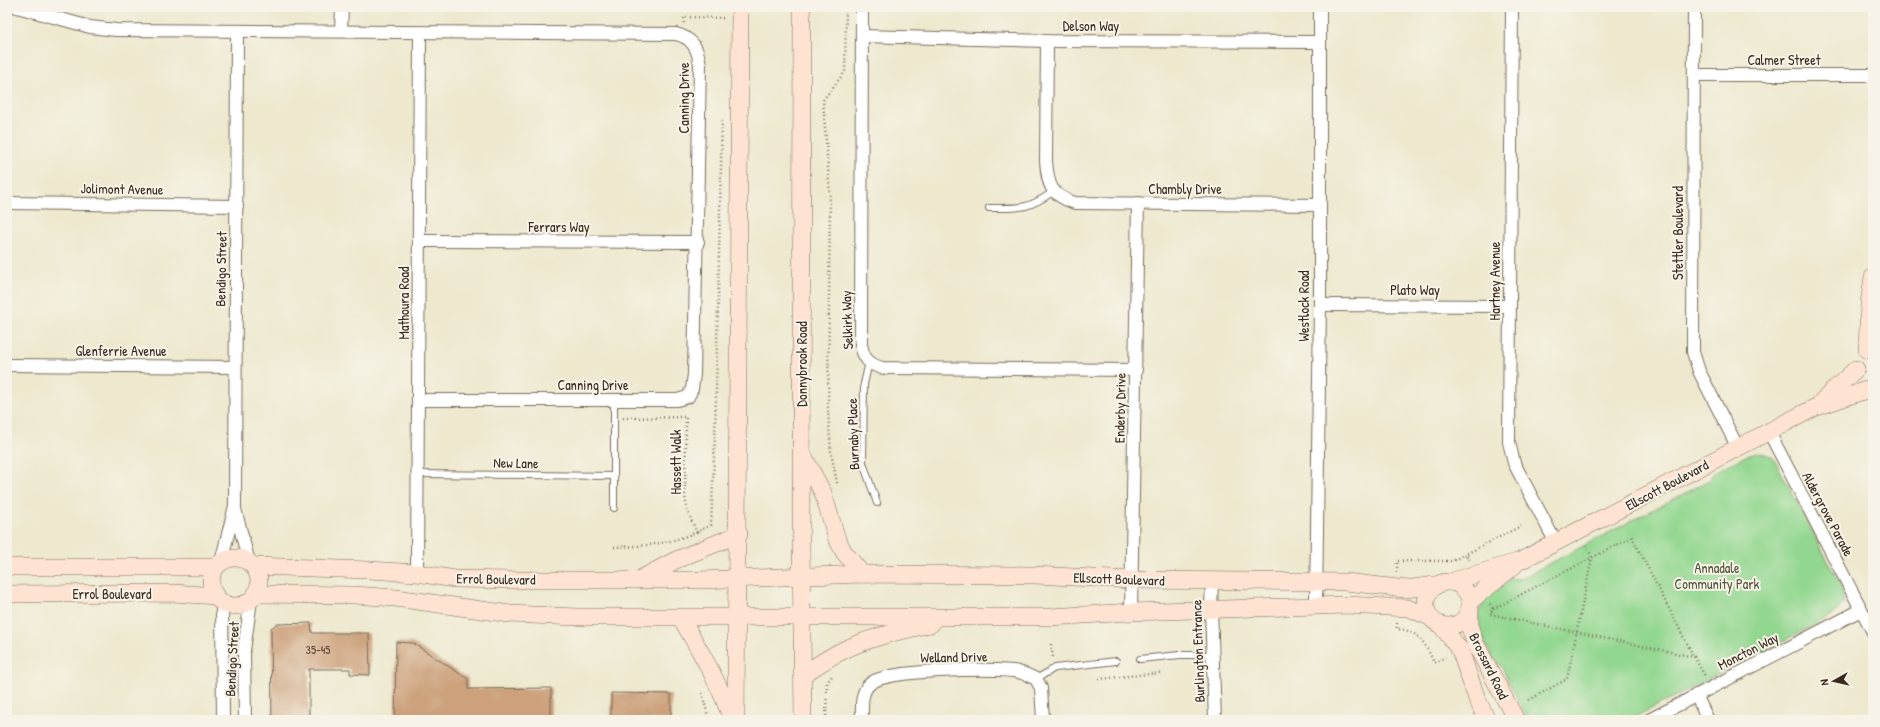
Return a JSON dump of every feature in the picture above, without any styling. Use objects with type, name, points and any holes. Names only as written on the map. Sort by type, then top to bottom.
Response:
[{"type":"street","points":[[17,7],[96,28],[116,30],[669,34],[684,36]]},
{"type":"street","points":[[342,7],[342,31]]},
{"type":"street","points":[[736,720],[738,578],[740,7]]},
{"type":"street","name":"Donnybrook Road","points":[[802,7],[801,575],[803,720]]},
{"type":"street","name":"Selkirk Way","points":[[862,7],[861,344],[863,355],[875,366],[883,368],[1136,370]]},
{"type":"street","name":"Westlock Road","points":[[1316,605],[1320,305],[1320,7]]},
{"type":"street","name":"Hartney Avenue","points":[[1512,7],[1510,452],[1514,463],[1556,543]]},
{"type":"street","name":"Stettler Boulevard","points":[[1694,7],[1693,352],[1699,371],[1738,448]]},
{"type":"street","name":"Bendigo Street","points":[[219,564],[235,506],[237,32]]},
{"type":"street","name":"Mathoura Road","points":[[417,573],[420,33]]},
{"type":"street","name":"Canning Drive","points":[[419,400],[677,400],[688,397],[692,389],[694,374],[698,242],[700,64],[698,52],[693,43],[684,36]]},
{"type":"street","name":"Delson Way","points":[[862,36],[1047,41],[1320,42]]},
{"type":"street","points":[[1047,41],[1046,161],[1048,180],[1053,192]]},
{"type":"street","name":"Calmer Street","points":[[1694,75],[1873,75]]},
{"type":"street","name":"Chambly Drive","points":[[1053,192],[1062,199],[1075,203],[1319,205]]},
{"type":"street","name":"Jolimont Avenue","points":[[7,203],[237,206]]},
{"type":"street","name":"Enderby Drive","points":[[1131,612],[1138,203]]},
{"type":"street","name":"Ferrars Way","points":[[419,241],[698,242]]},
{"type":"street","points":[[1870,349],[1870,303],[1873,277]]},
{"type":"street","name":"Plato Way","points":[[1320,305],[1510,306]]},
{"type":"street","name":"Ellscott Boulevard","points":[[1814,408],[1838,388],[1856,369],[1859,358],[1870,349]]},
{"type":"street","name":"Glenferrie Avenue","points":[[7,365],[235,367]]},
{"type":"street","points":[[1856,369],[1861,382],[1872,389]]},
{"type":"street","name":"Ellscott Boulevard","points":[[738,578],[862,574],[1034,575],[1132,580],[1346,582],[1406,588],[1443,583],[1520,561],[1814,408],[1872,389]]},
{"type":"street","name":"Aldergrove Parade","points":[[1769,432],[1873,632]]},
{"type":"street","points":[[802,453],[823,493],[837,539],[844,552],[862,574]]},
{"type":"street","name":"Bendigo Street","points":[[235,506],[252,564]]},
{"type":"street","points":[[640,579],[676,560],[704,550],[738,534]]},
{"type":"street","name":"Errol Boulevard","points":[[7,567],[176,568],[219,564],[235,557],[252,564],[417,573],[455,579],[738,578]]},
{"type":"street","name":"Ellscott Boulevard","points":[[1470,605],[1484,590],[1520,561]]},
{"type":"street","points":[[219,564],[212,574],[211,582],[219,599]]},
{"type":"street","points":[[252,564],[259,580],[254,597]]},
{"type":"street","name":"Burlington Entrance","points":[[1212,581],[1211,609],[1215,720]]},
{"type":"street","points":[[802,617],[1051,617],[1131,612],[1316,605],[1408,608],[1436,621],[1455,625],[1462,621],[1470,605],[1468,594],[1464,588],[1457,584],[1443,583],[1427,596],[1427,610],[1436,621]]},
{"type":"street","name":"Errol Boulevard","points":[[7,594],[174,593],[219,599],[236,606],[244,604],[254,597],[354,595],[396,598],[510,614],[577,617],[802,617]]},
{"type":"street","name":"Bendigo Street","points":[[245,720],[244,650],[254,597]]},
{"type":"street","name":"Bendigo Street","points":[[219,599],[223,720]]},
{"type":"street","name":"Brossard Road","points":[[1470,605],[1470,628],[1475,643],[1516,720]]},
{"type":"street","name":"Moncton Way","points":[[1649,720],[1861,610]]},
{"type":"street","points":[[803,675],[839,652],[862,642],[888,633],[965,617]]},
{"type":"street","points":[[681,618],[701,651],[732,720]]},
{"type":"street","name":"Brossard Road","points":[[1436,621],[1460,650],[1477,699],[1487,720]]},
{"type":"street","name":"Welland Drive","points":[[862,720],[862,705],[865,691],[871,683],[880,679],[921,672],[948,670],[1014,671],[1036,679]]},
{"type":"street","points":[[1036,679],[1041,688],[1043,720]]},
{"type":"street","points":[[1696,696],[1708,720]]},
{"type":"lane","points":[[989,208],[1024,208],[1037,203],[1053,192]]},
{"type":"lane","name":"Burnaby Place","points":[[870,362],[864,384],[863,463],[876,503]]},
{"type":"lane","points":[[614,400],[614,508]]},
{"type":"lane","name":"New Lane","points":[[417,474],[614,476]]},
{"type":"lane","points":[[1140,658],[1180,655],[1213,655]]},
{"type":"lane","points":[[1036,679],[1054,668],[1116,661]]},
{"type":"path","points":[[839,490],[831,452],[828,411],[830,194],[823,100],[845,72],[846,7]]},
{"type":"path","points":[[684,36],[684,17],[724,18],[724,26]]},
{"type":"path","points":[[614,547],[644,546],[666,543],[697,532],[711,525],[715,437],[722,113]]},
{"type":"path","name":"Hassett Walk","points":[[614,418],[686,417],[685,496],[687,510],[704,550]]},
{"type":"path","points":[[1476,574],[1466,554],[1521,526]]},
{"type":"path","points":[[1530,700],[1567,680],[1592,558],[1580,531]]},
{"type":"path","points":[[1694,657],[1490,614],[1493,609],[1632,537],[1711,688]]},
{"type":"path","points":[[1484,590],[1493,609]]},
{"type":"path","points":[[1051,644],[1054,668]]},
{"type":"path","points":[[1099,679],[1160,672]]},
{"type":"path","points":[[826,720],[827,683],[832,674]]},
{"type":"green space","name":"Annadale Community Park","points":[[1760,452],[1772,457],[1778,466],[1842,588],[1844,603],[1832,616],[1629,720],[1528,720],[1501,666],[1493,660],[1481,634],[1478,615],[1488,592],[1509,578],[1520,579],[1710,480],[1714,472],[1746,456]]},
{"type":"building","points":[[311,623],[312,633],[369,633],[370,675],[350,674],[350,669],[309,669],[309,720],[272,720],[271,628],[277,624]]},
{"type":"building","points":[[396,642],[413,643],[468,679],[468,689],[551,688],[551,720],[395,720]]},
{"type":"building","points":[[611,693],[671,694],[671,720],[611,720]]}]
